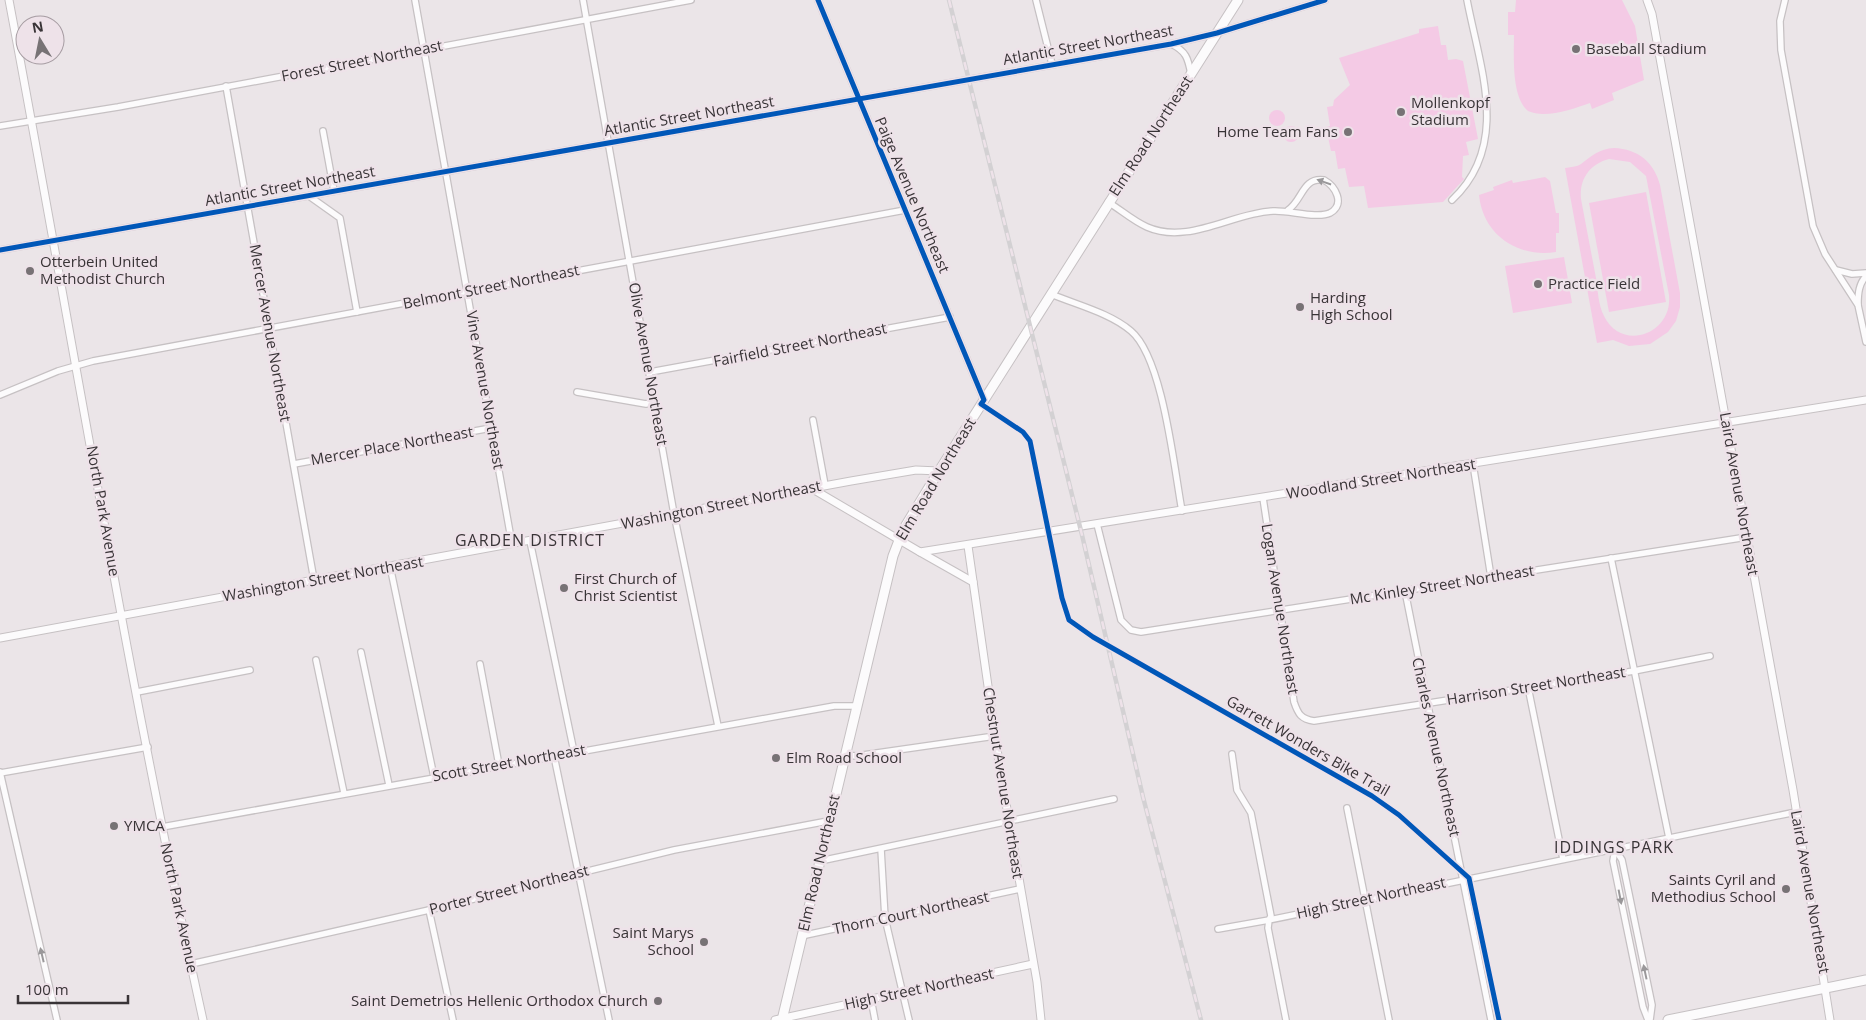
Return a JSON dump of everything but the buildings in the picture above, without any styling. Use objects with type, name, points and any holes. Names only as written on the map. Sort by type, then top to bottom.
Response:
[{"type":"main road","name":"Elm Road Northeast","points":[[780,1019],[820,861],[855,706],[898,540],[939,471],[1108,202],[1238,0]]},
{"type":"main road","points":[[1668,1020],[1866,980]]},
{"type":"street","name":"North Park Avenue","points":[[9,0],[121,616],[148,747],[162,827],[203,1020]]},
{"type":"street","name":"Vine Avenue Northeast","points":[[415,0],[512,544]]},
{"type":"street","name":"Olive Avenue Northeast","points":[[583,0],[674,514],[718,726]]},
{"type":"street","name":"Forest Street Northeast","points":[[0,126],[32,122],[691,0]]},
{"type":"street","name":"Paige Avenue Northeast","points":[[818,0],[984,400]]},
{"type":"street","points":[[1036,0],[1052,64]]},
{"type":"street","name":"Atlantic Street Northeast","points":[[0,250],[1171,44],[1217,33],[1325,0]]},
{"type":"street","points":[[1452,200],[1463,189],[1476,170],[1487,135],[1486,101],[1467,0]]},
{"type":"street","name":"Laird Avenue Northeast","points":[[1647,0],[1652,14],[1747,537],[1796,812],[1830,1020]]},
{"type":"street","points":[[1785,0],[1780,21],[1781,50],[1812,219],[1818,240],[1858,305]]},
{"type":"street","points":[[1171,44],[1185,52],[1191,74]]},
{"type":"street","name":"Mercer Avenue Northeast","points":[[226,86],[314,580]]},
{"type":"street","points":[[323,130],[334,191]]},
{"type":"street","points":[[1108,202],[1148,228],[1171,231],[1195,230],[1257,213],[1288,210],[1315,214],[1330,213],[1336,208],[1338,194],[1336,189],[1324,180],[1311,181],[1305,186],[1295,205],[1288,210]]},
{"type":"street","points":[[310,196],[340,218],[357,312]]},
{"type":"street","name":"Belmont Street Northeast","points":[[0,395],[77,366],[269,328],[905,210]]},
{"type":"street","points":[[1836,270],[1866,275]]},
{"type":"street","points":[[1866,275],[1861,281],[1858,293],[1858,305],[1866,342]]},
{"type":"street","points":[[1051,294],[1122,324],[1142,343],[1158,385],[1182,510]]},
{"type":"street","name":"Fairfield Street Northeast","points":[[650,372],[950,317]]},
{"type":"street","points":[[577,392],[632,402],[654,402]]},
{"type":"street","name":"Woodland Street Northeast","points":[[920,552],[968,546],[1866,400]]},
{"type":"street","points":[[813,420],[825,485]]},
{"type":"street","name":"Mercer Place Northeast","points":[[294,464],[491,428]]},
{"type":"street","points":[[1473,464],[1490,577]]},
{"type":"street","name":"Washington Street Northeast","points":[[0,638],[825,485],[916,470],[939,471]]},
{"type":"street","points":[[811,488],[973,582]]},
{"type":"street","name":"Logan Avenue Northeast","points":[[1263,498],[1294,702],[1302,718]]},
{"type":"street","name":"Mc Kinley Street Northeast","points":[[1097,524],[1122,620],[1127,627],[1136,632],[1747,537]]},
{"type":"street","points":[[530,541],[574,752]]},
{"type":"street","name":"Chestnut Avenue Northeast","points":[[968,546],[995,736],[1041,1020]]},
{"type":"street","points":[[1611,558],[1669,838]]},
{"type":"street","points":[[390,566],[434,777]]},
{"type":"street","name":"Charles Avenue Northeast","points":[[1405,591],[1491,1020]]},
{"type":"street","points":[[361,652],[389,785]]},
{"type":"street","name":"Harrison Street Northeast","points":[[1302,718],[1314,721],[1634,671],[1710,656]]},
{"type":"street","points":[[316,660],[344,792]]},
{"type":"street","points":[[480,664],[499,765]]},
{"type":"street","points":[[137,692],[250,670]]},
{"type":"street","points":[[1528,688],[1563,860]]},
{"type":"street","name":"Scott Street Northeast","points":[[162,827],[344,792],[718,726],[834,706],[855,706]]},
{"type":"street","points":[[844,755],[856,756],[995,736]]},
{"type":"street","points":[[57,1020],[0,773],[148,747]]},
{"type":"street","points":[[1232,754],[1238,790],[1251,813],[1272,916],[1268,928],[1286,1020]]},
{"type":"street","points":[[554,756],[610,1020]]},
{"type":"street","points":[[820,861],[1114,799]]},
{"type":"street","points":[[1347,808],[1389,1020]]},
{"type":"street","name":"High Street Northeast","points":[[1218,929],[1796,812]]},
{"type":"street","name":"Porter Street Northeast","points":[[191,964],[430,910],[683,848],[828,821]]},
{"type":"street","points":[[881,849],[886,918],[909,1020]]},
{"type":"street","points":[[1615,849],[1622,860],[1652,1006],[1649,1020]]},
{"type":"street","name":"Thorn Court Northeast","points":[[801,936],[1020,889]]},
{"type":"street","points":[[430,910],[453,1020]]},
{"type":"street","name":"High Street Northeast","points":[[780,1019],[1033,964]]},
{"type":"street","points":[[871,999],[875,1020]]},
{"type":"shaded area","name":"Baseball Stadium","points":[[1516,0],[1622,0],[1635,26],[1644,80],[1612,93],[1614,100],[1592,109],[1590,103],[1551,114],[1528,111],[1523,105],[1516,86],[1514,35],[1508,35],[1508,12],[1515,12]]},
{"type":"shaded area","name":"Mollenkopf Stadium","points":[[1438,26],[1441,45],[1446,45],[1448,60],[1456,59],[1463,61],[1478,139],[1466,142],[1469,155],[1463,156],[1462,177],[1464,179],[1443,202],[1368,208],[1364,186],[1349,187],[1345,168],[1338,169],[1335,151],[1331,151],[1326,127],[1330,126],[1327,107],[1333,106],[1334,100],[1350,85],[1339,58],[1419,33],[1419,29]]},
{"type":"shaded area","points":[[1277,110],[1283,112],[1285,118],[1283,124],[1277,126],[1271,124],[1269,118],[1271,112]]},
{"type":"shaded area","points":[[1291,126],[1297,128],[1299,134],[1297,140],[1291,142],[1285,140],[1283,134],[1285,128]]},
{"type":"shaded area","points":[[1614,148],[1638,154],[1654,170],[1660,185],[1680,293],[1680,307],[1676,321],[1668,332],[1650,344],[1629,346],[1613,340],[1597,343],[1565,168],[1579,165],[1596,153]],"holes":[[[1609,159],[1630,162],[1646,176],[1669,295],[1668,309],[1663,320],[1655,329],[1633,336],[1622,334],[1612,327],[1602,312],[1581,199],[1584,179],[1587,173],[1596,165]]]},
{"type":"shaded area","points":[[1545,177],[1550,181],[1556,213],[1559,213],[1559,233],[1556,233],[1556,252],[1542,253],[1516,247],[1505,241],[1495,232],[1487,222],[1479,195],[1494,190],[1493,187],[1512,180],[1513,183]]},
{"type":"shaded area","points":[[1646,192],[1666,302],[1609,312],[1589,203]]},
{"type":"shaded area","name":"Practice Field","points":[[1564,257],[1572,303],[1513,313],[1505,266]]},
{"type":"railway","points":[[949,0],[1082,535],[1143,797],[1201,1020]]},
{"type":"cycle path","name":"Garrett Wonders Bike Trail","points":[[818,0],[984,400],[981,404],[1023,432],[1030,441],[1062,598],[1069,620],[1093,637],[1372,796],[1399,815],[1469,878],[1499,1020]]},
{"type":"cycle path","points":[[0,250],[1171,44],[1217,33],[1325,0]]},
{"type":"place","name":"Baseball Stadium","points":[[1576,49]]},
{"type":"place","name":"Mollenkopf Stadium","points":[[1401,112]]},
{"type":"place","name":"Home Team Fans","points":[[1348,132]]},
{"type":"place","name":"Otterbein United Methodist Church","points":[[30,271]]},
{"type":"place","name":"Practice Field","points":[[1538,284]]},
{"type":"place","name":"Harding High School","points":[[1300,307]]},
{"type":"place","name":"First Church of Christ Scientist","points":[[564,588]]},
{"type":"place","name":"Elm Road School","points":[[776,758]]},
{"type":"place","name":"YMCA","points":[[114,826]]},
{"type":"place","name":"Saints Cyril and Methodius School","points":[[1786,889]]},
{"type":"place","name":"Saint Marys School","points":[[704,942]]},
{"type":"place","name":"Saint Demetrios Hellenic Orthodox Church","points":[[658,1001]]},
{"type":"district","name":"GARDEN DISTRICT","points":[[530,540]]},
{"type":"district","name":"IDDINGS PARK","points":[[1614,847]]}]
